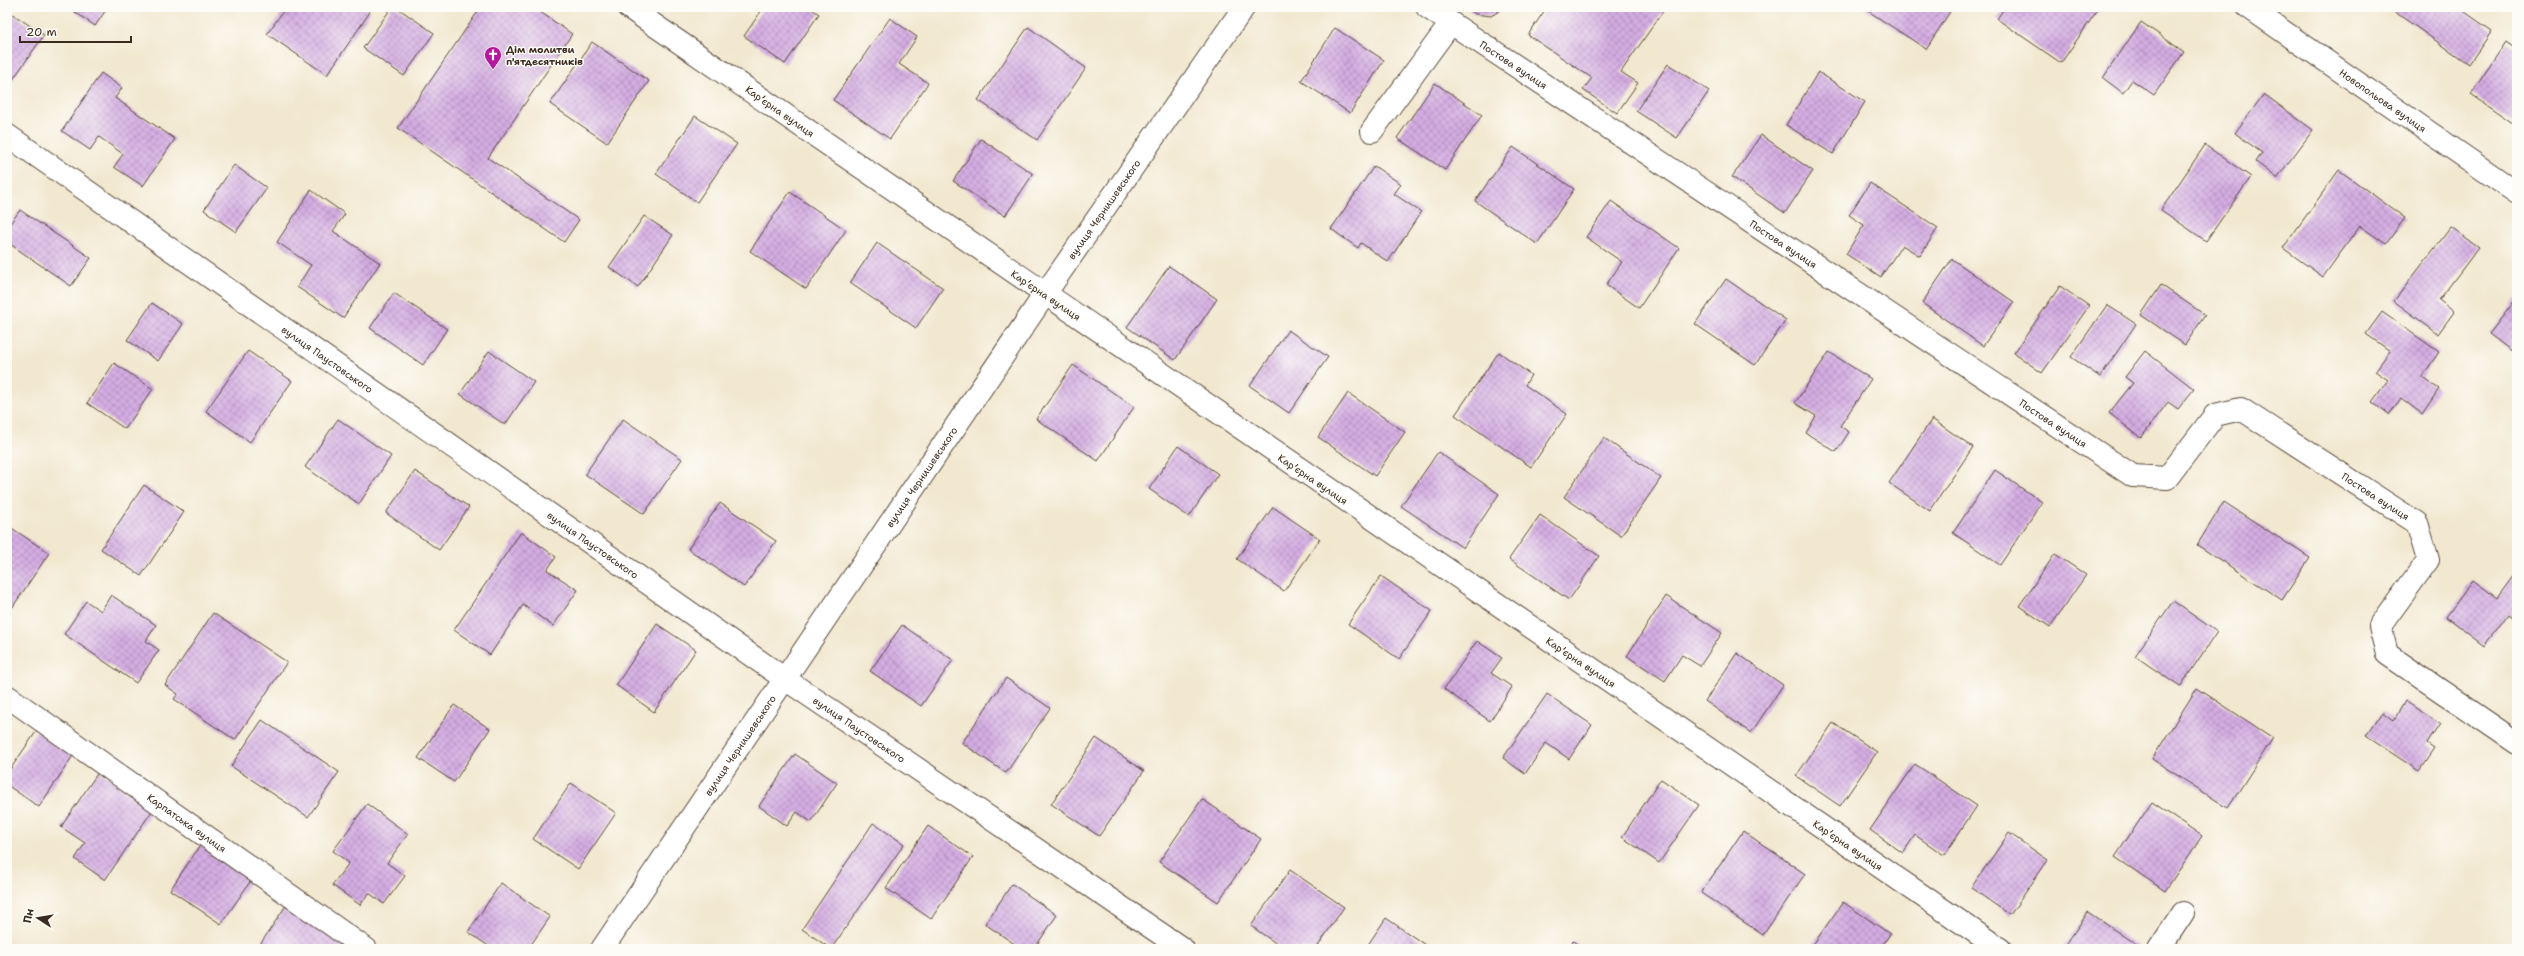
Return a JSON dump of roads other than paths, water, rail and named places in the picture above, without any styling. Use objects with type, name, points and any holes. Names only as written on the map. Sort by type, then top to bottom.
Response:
[{"type":"street","name":"Карʼєрна вулиця","points":[[628,7],[2000,949]]},
{"type":"street","name":"вулиця Чернишевського","points":[[602,949],[1045,294],[1244,7]]},
{"type":"street","name":"Постова вулиця","points":[[1427,7],[2132,476],[2167,478],[2215,415],[2241,409],[2417,523],[2428,560],[2380,626],[2387,654],[2517,743]]},
{"type":"street","name":"Новопольова вулиця","points":[[2248,7],[2517,193]]},
{"type":"street","points":[[1372,132],[1452,23]]},
{"type":"street","name":"вулиця Паустовського","points":[[7,135],[785,679],[1183,949]]},
{"type":"street","name":"Карпатська вулиця","points":[[7,696],[366,949]]},
{"type":"street","points":[[2159,949],[2183,913]]},
{"type":"place","name":"Дім молитви п'ятдесятників","points":[[493,70]]}]
